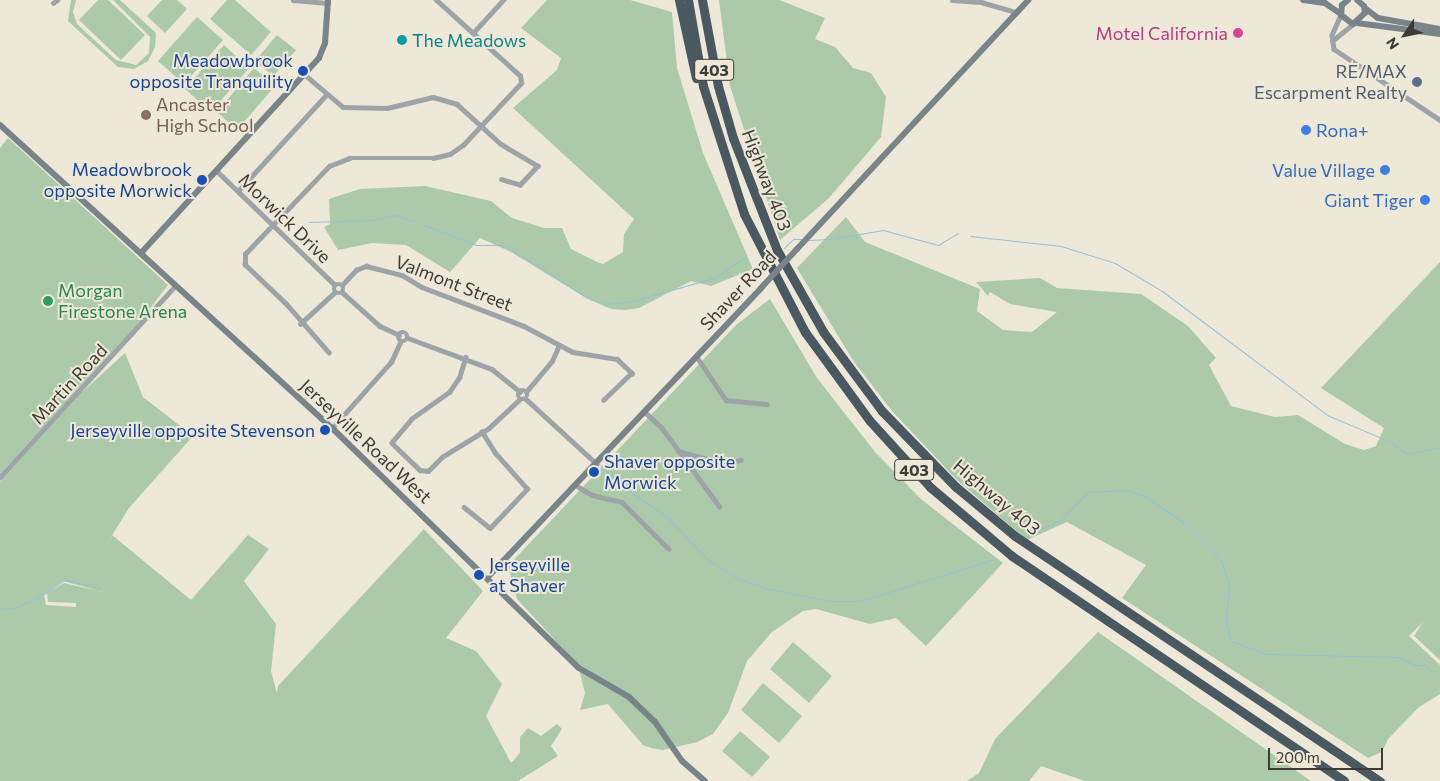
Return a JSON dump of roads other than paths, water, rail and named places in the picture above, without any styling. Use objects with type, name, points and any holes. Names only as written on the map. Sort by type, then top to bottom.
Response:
[{"type":"highway","points":[[678,0],[703,105],[721,152]]},
{"type":"highway","name":"Highway 403","points":[[688,0],[703,86],[721,152],[764,260],[805,332],[870,421],[930,487],[1012,556],[1344,781]]},
{"type":"highway","name":"Highway 403","points":[[702,0],[718,86],[733,138],[777,250],[824,333],[882,411],[956,487],[1022,541],[1380,781]]},
{"type":"highway","points":[[708,0],[733,138]]},
{"type":"main road","name":"Shaver Road","points":[[488,577],[577,486],[1028,0]]},
{"type":"main road","points":[[1303,0],[1325,3],[1355,23],[1440,34]]},
{"type":"main road","points":[[1341,15],[1348,0]]},
{"type":"main road","points":[[1357,0],[1366,5],[1378,18],[1440,29]]},
{"type":"main road","points":[[141,253],[304,74],[323,50],[328,1]]},
{"type":"main road","points":[[1355,23],[1366,5]]},
{"type":"main road","name":"Jerseyville Road West","points":[[0,125],[141,253],[174,286],[332,428],[488,577],[579,668],[629,696],[655,722],[682,761],[705,781]]},
{"type":"street","points":[[293,0],[328,1]]},
{"type":"street","points":[[329,353],[300,324],[286,304],[245,265],[245,254],[334,162],[353,158],[440,157],[459,148],[482,126],[521,80],[436,0]]},
{"type":"street","points":[[472,33],[503,0]]},
{"type":"street","points":[[952,0],[981,2],[1017,12]]},
{"type":"street","points":[[1341,15],[1332,41],[1334,49],[1440,120]]},
{"type":"street","points":[[1332,41],[1355,23]]},
{"type":"street","points":[[304,74],[325,96],[343,107],[356,109],[387,108],[440,98],[458,104],[501,144],[538,166],[517,186],[502,180]]},
{"type":"street","points":[[238,191],[325,96]]},
{"type":"street","name":"Morwick Drive","points":[[216,170],[335,286]]},
{"type":"street","name":"Valmont Street","points":[[342,285],[356,270],[366,266],[402,275],[422,287],[494,312],[559,345]]},
{"type":"street","points":[[335,292],[335,286],[342,285],[342,292]]},
{"type":"street","name":"Martin Road","points":[[0,477],[174,286]]},
{"type":"street","points":[[300,324],[335,292],[342,292],[380,326],[399,335],[402,341]]},
{"type":"street","points":[[399,335],[405,332],[408,338]]},
{"type":"street","points":[[332,428],[391,362],[402,341],[408,338],[466,357],[492,369],[520,392],[526,392]]},
{"type":"street","points":[[526,399],[526,392],[552,361],[559,345],[573,352],[617,358],[629,367],[632,373],[604,400]]},
{"type":"street","points":[[466,357],[450,392],[412,419],[392,443],[420,470],[428,472],[442,457],[482,432],[520,399],[526,399],[596,464]]},
{"type":"street","points":[[697,357],[726,400],[768,404]]},
{"type":"street","points":[[520,392],[520,399]]},
{"type":"street","points":[[645,412],[678,451],[719,506]]},
{"type":"street","points":[[464,507],[490,528],[527,489],[495,453],[482,432]]},
{"type":"street","points":[[678,451],[722,463],[741,460]]},
{"type":"street","points":[[577,486],[592,495],[622,502],[669,549]]},
{"type":"waterway","points":[[309,222],[372,220],[395,215],[414,221]]},
{"type":"waterway","points":[[424,225],[476,245],[505,245],[584,296],[605,304],[629,302],[714,278],[745,257]]},
{"type":"waterway","points":[[836,238],[883,230],[938,245],[958,233]]},
{"type":"waterway","points":[[970,236],[1061,246],[1115,263],[1162,291],[1327,415],[1391,442],[1407,454],[1440,447]]},
{"type":"waterway","points":[[784,248],[793,239],[802,239]]},
{"type":"waterway","points":[[809,240],[830,239]]},
{"type":"waterway","points":[[600,465],[621,485],[667,517],[707,559],[739,579],[766,588],[829,601],[860,601],[995,559]]},
{"type":"waterway","points":[[1028,535],[1060,520],[1088,492],[1126,490],[1145,496],[1184,523],[1221,560],[1229,584],[1226,622],[1231,641],[1267,654],[1397,657],[1414,665],[1426,665],[1432,672]]},
{"type":"waterway","points":[[0,609],[14,608],[38,598],[65,580],[100,588]]},
{"type":"place","name":"Motel California","points":[[1238,33]]},
{"type":"place","name":"The Meadows","points":[[402,40]]},
{"type":"place","name":"Meadowbrook opposite Tranquility","points":[[303,71]]},
{"type":"place","name":"RE/MAX Escarpment Realty","points":[[1417,82]]},
{"type":"place","name":"Ancaster High School","points":[[146,115]]},
{"type":"place","name":"Rona+","points":[[1306,130]]},
{"type":"place","name":"Value Village","points":[[1385,170]]},
{"type":"place","name":"Meadowbrook opposite Morwick","points":[[202,180]]},
{"type":"place","name":"Giant Tiger","points":[[1425,200]]},
{"type":"place","name":"Morgan Firestone Arena","points":[[48,301]]},
{"type":"place","name":"Jerseyville opposite Stevenson","points":[[325,430]]},
{"type":"place","name":"Shaver opposite Morwick","points":[[594,472]]},
{"type":"place","name":"Jerseyville at Shaver","points":[[479,575]]}]
